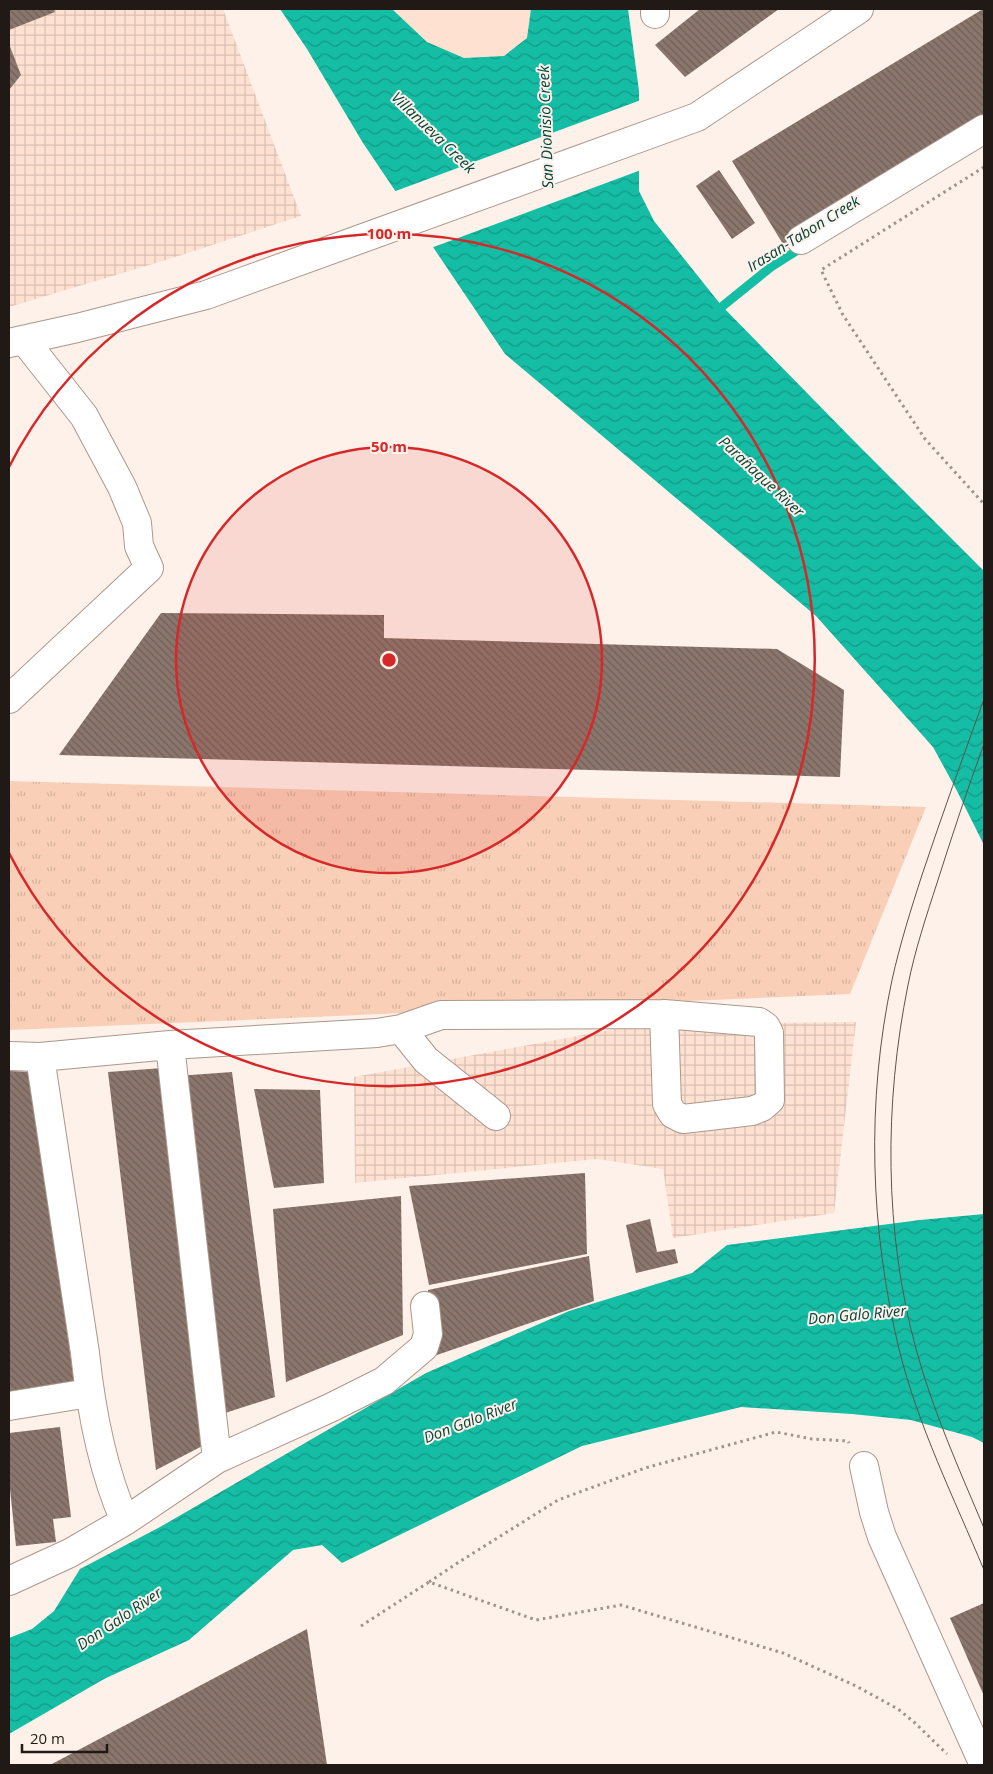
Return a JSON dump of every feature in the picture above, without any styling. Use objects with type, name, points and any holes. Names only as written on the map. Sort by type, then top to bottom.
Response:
[{"type":"street","points":[[9,699],[149,568],[139,546],[137,523],[122,487],[84,416],[16,342],[206,295],[697,117],[859,9]]},
{"type":"street","points":[[801,240],[984,129]]},
{"type":"street","points":[[9,1056],[40,1057],[170,1045],[377,1033],[401,1029],[441,1016],[664,1014],[759,1022],[766,1027],[769,1033],[770,1100],[762,1107],[752,1111],[683,1119],[673,1114],[667,1104],[664,1014]]},
{"type":"street","points":[[401,1029],[426,1060],[496,1116]]},
{"type":"street","points":[[170,1045],[217,1459]]},
{"type":"street","points":[[40,1057],[85,1353],[89,1393],[112,1492],[124,1521]]},
{"type":"street","points":[[9,1581],[70,1553],[124,1521],[217,1459],[330,1408],[384,1380],[424,1347],[428,1334],[425,1306]]},
{"type":"street","points":[[9,1406],[89,1393]]},
{"type":"street","points":[[864,1466],[874,1512],[882,1537],[984,1765]]},
{"type":"path","points":[[984,167],[821,270],[843,315],[925,439],[984,504]]},
{"type":"path","points":[[361,1626],[558,1500],[645,1468],[776,1432],[812,1439],[848,1441],[857,1451],[864,1466]]},
{"type":"path","points":[[429,1582],[536,1620],[621,1605],[783,1654],[856,1686],[898,1709],[915,1723],[950,1760]]},
{"type":"shaded area","points":[[9,9],[223,9],[301,216],[166,260],[9,307]]},
{"type":"shaded area","points":[[392,9],[531,9],[527,38],[504,56],[464,58],[427,42]]},
{"type":"shaded area","points":[[856,1022],[834,1213],[673,1238],[663,1169],[597,1159],[355,1183],[354,1077],[643,1024]]},
{"type":"green space","points":[[9,781],[926,807],[850,994],[9,1030]]},
{"type":"water","points":[[280,9],[392,9],[427,42],[464,58],[504,56],[527,38],[531,9],[628,9],[639,91],[639,191],[654,221],[721,305],[984,571],[984,845],[933,747],[816,616],[505,354],[363,143],[307,49]]},
{"type":"water","name":"Don Galo River","points":[[984,1214],[984,1443],[972,1437],[911,1420],[741,1407],[582,1446],[342,1563],[322,1545],[293,1550],[189,1640],[104,1679],[9,1734],[9,1638],[32,1629],[54,1611],[80,1569],[160,1527],[426,1373],[569,1311],[692,1273],[727,1245],[920,1220]]},
{"type":"pier","points":[[641,100],[641,170],[431,248],[393,192]]},
{"type":"building","points":[[9,9],[54,9],[55,12],[9,30]]},
{"type":"building","points":[[700,9],[779,9],[685,77],[655,45]]},
{"type":"building","points":[[983,9],[984,122],[783,244],[732,161]]},
{"type":"building","points":[[9,44],[21,75],[9,90]]},
{"type":"building","points":[[719,170],[755,223],[732,239],[696,186]]},
{"type":"building","points":[[161,613],[384,615],[384,638],[777,649],[844,690],[840,777],[59,755]]},
{"type":"building","points":[[163,1068],[210,1442],[156,1470],[108,1072]]},
{"type":"building","points":[[9,1071],[31,1072],[75,1388],[9,1397]]},
{"type":"building","points":[[232,1072],[275,1397],[219,1415],[177,1076]]},
{"type":"building","points":[[254,1089],[320,1090],[324,1183],[274,1188]]},
{"type":"building","points":[[585,1173],[587,1254],[429,1285],[409,1186]]},
{"type":"building","points":[[401,1196],[403,1335],[286,1382],[273,1209]]},
{"type":"building","points":[[650,1219],[657,1252],[675,1249],[678,1263],[636,1273],[626,1225]]},
{"type":"building","points":[[589,1256],[594,1301],[434,1356],[428,1290]]},
{"type":"building","points":[[60,1427],[71,1517],[53,1519],[56,1542],[16,1546],[9,1480],[9,1433]]},
{"type":"building","points":[[984,1603],[984,1696],[950,1618]]},
{"type":"building","points":[[307,1629],[327,1765],[50,1765]]},
{"type":"waterway","name":"Irasan-Tabon Creek","points":[[714,313],[771,267],[804,246]]},
{"type":"tram line","points":[[984,699],[922,875],[895,967],[884,1026],[875,1118],[877,1211],[889,1303],[899,1349],[926,1434],[984,1570]]},
{"type":"tram line","points":[[984,744],[917,946],[908,985],[895,1075],[891,1167],[898,1259],[905,1304],[916,1349],[938,1417],[984,1528]]},
{"type":"water label","name":"San Dionisio Creek","points":[[545,127]]},
{"type":"water label","name":"Villanueva Creek","points":[[434,132]]},
{"type":"water label","name":"Parañaque River","points":[[762,476]]}]
